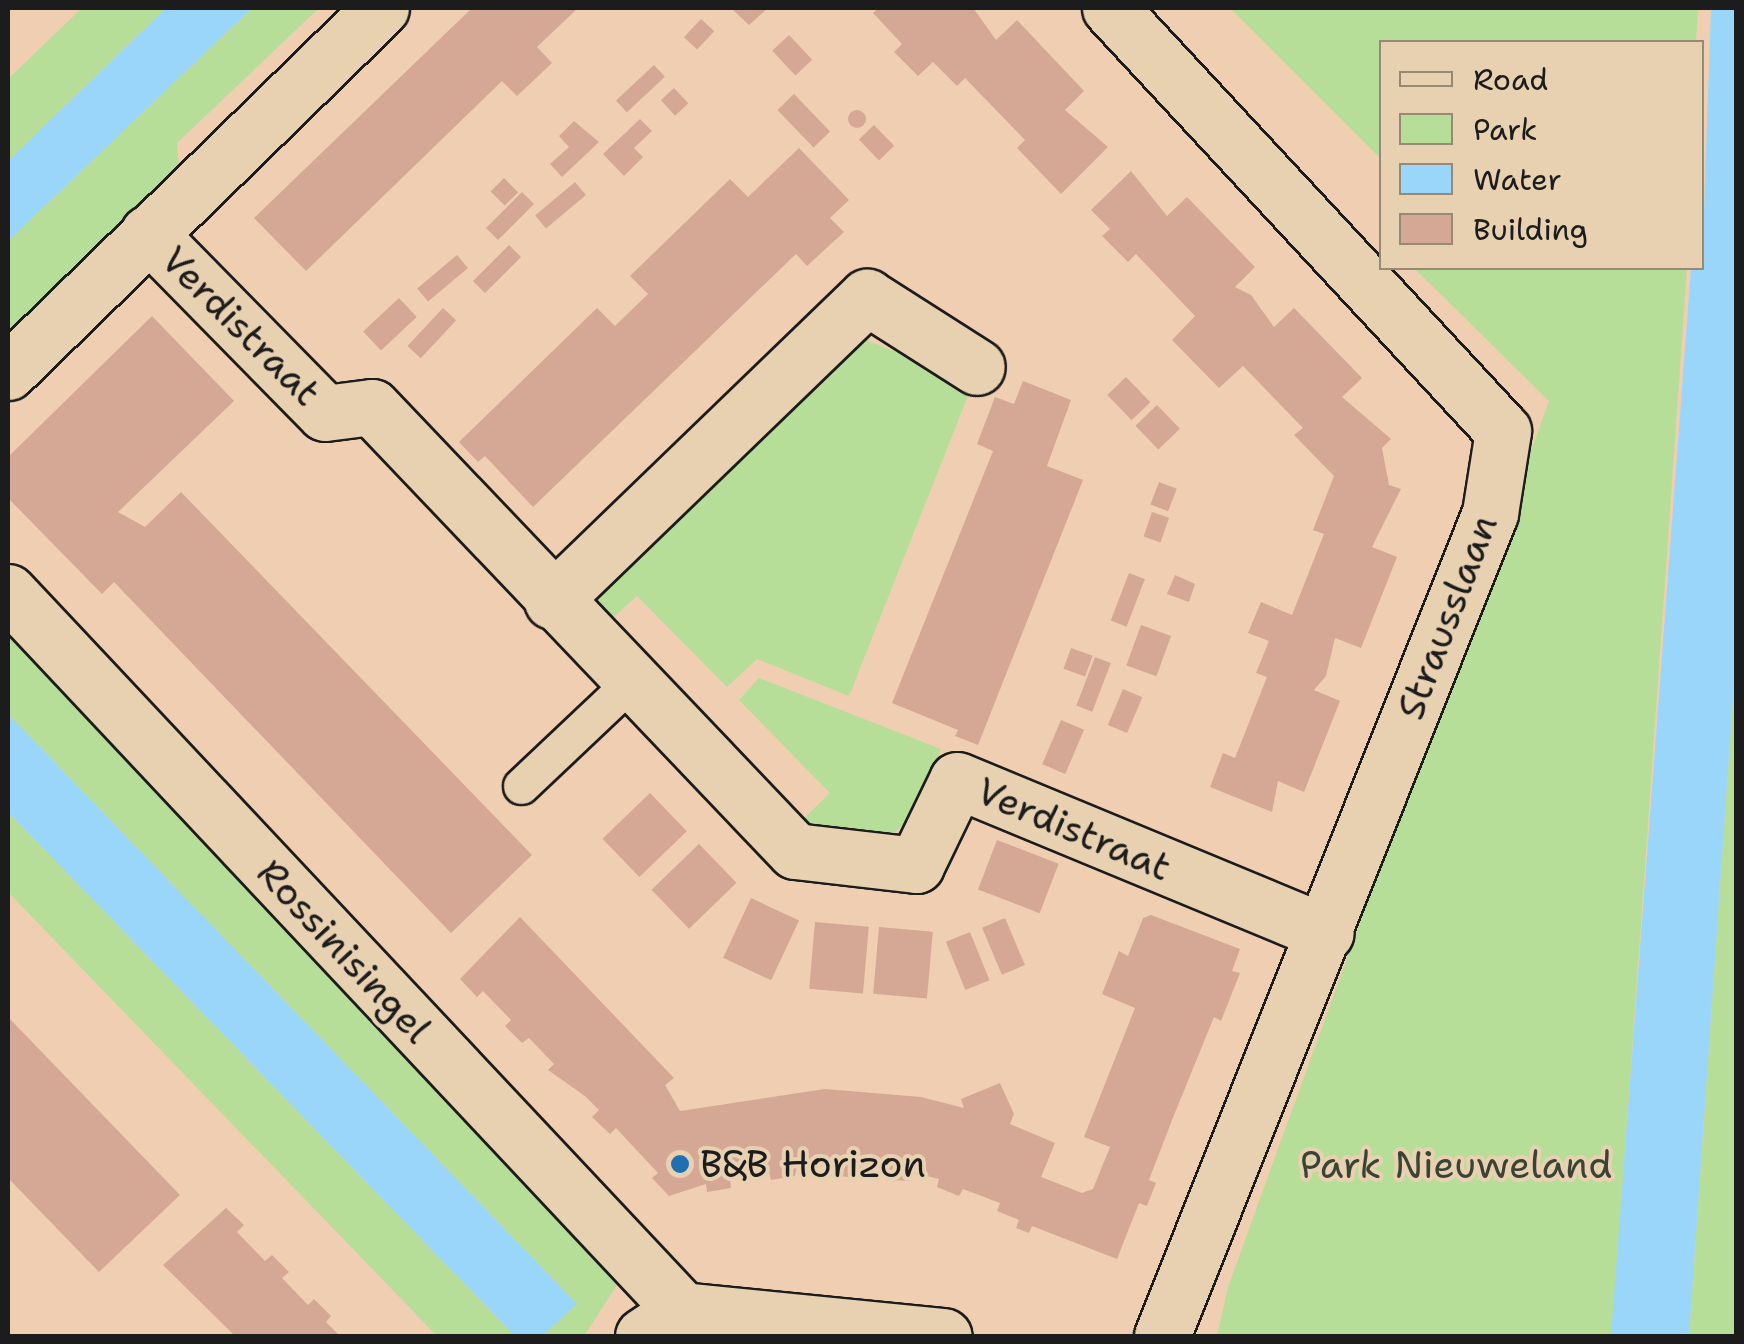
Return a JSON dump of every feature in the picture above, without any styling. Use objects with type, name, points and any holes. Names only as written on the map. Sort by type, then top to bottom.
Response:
[{"type":"street","points":[[8,372],[381,8]]},
{"type":"street","name":"Strausslaan","points":[[1110,8],[1503,431],[1490,513],[1326,934],[1162,1336]]},
{"type":"street","name":"Verdistraat","points":[[148,233],[325,413],[372,407],[794,851],[916,865],[957,780],[1326,934]]},
{"type":"street","points":[[552,600],[867,297],[977,367]]},
{"type":"street","name":"Rossinisingel","points":[[8,592],[662,1324]]},
{"type":"street","points":[[662,1324],[944,1336]]},
{"type":"lane","points":[[521,786],[632,681]]},
{"type":"green space","points":[[82,8],[166,8],[8,161],[8,79]]},
{"type":"green space","points":[[252,8],[319,8],[177,143],[179,170],[8,334],[8,241]]},
{"type":"green space","points":[[1230,8],[1698,8],[1696,40],[1379,40],[1379,157]]},
{"type":"green space","name":"Park Nieuweland","points":[[1416,270],[1687,270],[1612,1336],[1217,1336],[1228,1287],[1549,401]]},
{"type":"green space","points":[[849,333],[973,383],[849,696],[757,659],[727,687],[637,596],[608,622],[596,592]]},
{"type":"green space","points":[[8,636],[624,1274],[584,1336],[542,1336],[577,1304],[8,714]]},
{"type":"green space","points":[[1736,654],[1736,1336],[1689,1336]]},
{"type":"green space","points":[[759,678],[941,749],[919,810],[894,833],[873,837],[809,829],[800,822],[830,793],[739,700]]},
{"type":"green space","points":[[8,812],[515,1336],[437,1336],[8,892]]},
{"type":"water","points":[[166,8],[252,8],[8,241],[8,161]]},
{"type":"water","points":[[1711,8],[1736,8],[1736,654],[1689,1336],[1611,1336],[1691,270],[1704,270]]},
{"type":"water","points":[[8,714],[577,1304],[542,1336],[515,1336],[8,812]]},
{"type":"building","points":[[472,8],[578,8],[537,47],[552,63],[517,96],[502,81],[306,271],[254,218]]},
{"type":"building","points":[[731,8],[768,8],[749,25]]},
{"type":"building","points":[[878,8],[974,9],[996,40],[1017,20],[1084,91],[1065,110],[1108,147],[1061,194],[1017,148],[1025,140],[965,78],[957,86],[933,62],[918,76],[894,52],[902,44],[873,13]]},
{"type":"building","points":[[701,19],[714,31],[697,50],[684,37]]},
{"type":"building","points":[[789,35],[812,60],[795,76],[772,51]]},
{"type":"building","points":[[654,65],[665,77],[627,112],[616,100]]},
{"type":"building","points":[[674,88],[688,103],[675,116],[661,100]]},
{"type":"building","points":[[794,94],[830,131],[814,147],[777,110]]},
{"type":"building","points":[[857,110],[864,112],[864,126],[857,128],[850,126],[848,119],[850,112]]},
{"type":"building","points":[[640,119],[652,131],[634,148],[643,157],[624,176],[603,154]]},
{"type":"building","points":[[574,121],[599,142],[562,177],[550,164],[569,147],[559,136]]},
{"type":"building","points":[[874,125],[894,146],[879,160],[859,140]]},
{"type":"building","points":[[799,148],[849,200],[830,218],[844,232],[807,266],[796,254],[533,507],[485,456],[478,462],[459,442],[597,308],[615,326],[648,294],[630,276],[730,179],[748,197]]},
{"type":"building","points":[[1131,171],[1167,216],[1187,197],[1255,267],[1235,287],[1251,295],[1274,327],[1294,308],[1362,378],[1342,397],[1391,439],[1382,448],[1389,485],[1401,489],[1372,547],[1397,557],[1361,648],[1335,638],[1326,676],[1314,690],[1340,701],[1304,792],[1278,781],[1272,812],[1210,787],[1223,753],[1235,758],[1267,677],[1256,673],[1269,641],[1248,633],[1261,602],[1292,615],[1324,534],[1313,530],[1334,476],[1294,435],[1303,428],[1243,366],[1219,388],[1172,340],[1195,316],[1136,254],[1128,262],[1102,236],[1110,229],[1091,210]]},
{"type":"building","points":[[504,178],[518,192],[505,206],[491,191]]},
{"type":"building","points":[[575,182],[586,195],[546,228],[535,215]]},
{"type":"building","points":[[522,192],[534,204],[498,240],[486,228]]},
{"type":"building","points":[[509,245],[521,257],[485,293],[473,281]]},
{"type":"building","points":[[457,255],[468,268],[428,301],[417,288]]},
{"type":"building","points":[[399,298],[417,317],[381,350],[363,331]]},
{"type":"building","points":[[443,308],[456,320],[421,358],[408,346]]},
{"type":"building","points":[[152,316],[234,401],[118,512],[145,527],[181,492],[532,855],[451,933],[114,582],[102,594],[8,498],[8,457]]},
{"type":"building","points":[[1126,377],[1150,402],[1132,420],[1107,395]]},
{"type":"building","points":[[1023,381],[1071,400],[1047,466],[1083,480],[978,745],[955,736],[958,730],[892,703],[993,451],[977,444],[995,397],[1014,404]]},
{"type":"building","points":[[1157,405],[1180,429],[1158,450],[1135,426]]},
{"type":"building","points":[[1159,482],[1177,489],[1168,511],[1150,504]]},
{"type":"building","points":[[1152,512],[1169,518],[1161,542],[1144,537]]},
{"type":"building","points":[[1129,573],[1145,579],[1127,627],[1111,621]]},
{"type":"building","points":[[1175,575],[1195,584],[1189,602],[1167,594]]},
{"type":"building","points":[[1141,625],[1171,636],[1156,676],[1126,665]]},
{"type":"building","points":[[1071,648],[1093,656],[1085,677],[1063,669]]},
{"type":"building","points":[[1095,657],[1111,663],[1092,712],[1076,706]]},
{"type":"building","points":[[1123,689],[1142,697],[1127,733],[1108,725]]},
{"type":"building","points":[[1061,720],[1084,730],[1065,774],[1042,764]]},
{"type":"building","points":[[650,793],[687,831],[639,877],[603,839]]},
{"type":"building","points":[[997,840],[1059,864],[1040,913],[978,889]]},
{"type":"building","points":[[699,844],[737,883],[689,929],[652,890]]},
{"type":"building","points":[[751,898],[799,920],[771,980],[723,958]]},
{"type":"building","points":[[1151,915],[1240,949],[1232,971],[1240,973],[1221,1021],[1214,1017],[1172,1120],[1149,1180],[1156,1183],[1147,1206],[1139,1203],[1117,1259],[1032,1226],[1029,1233],[1016,1228],[1019,1220],[997,1211],[1000,1203],[963,1189],[959,1196],[937,1187],[939,1179],[915,1173],[910,1181],[890,1180],[890,1171],[850,1168],[850,1177],[825,1175],[826,1166],[797,1167],[795,1176],[771,1180],[769,1172],[730,1179],[731,1188],[707,1192],[706,1184],[669,1196],[652,1178],[658,1173],[616,1128],[610,1134],[592,1117],[599,1110],[548,1070],[554,1064],[529,1038],[522,1043],[505,1026],[511,1020],[483,991],[477,997],[460,979],[520,917],[674,1078],[665,1085],[680,1111],[825,1089],[921,1097],[964,1108],[961,1099],[1000,1083],[1014,1114],[1010,1124],[1055,1143],[1041,1177],[1082,1193],[1093,1189],[1110,1147],[1084,1137],[1135,1008],[1102,994],[1119,951],[1128,956],[1143,918]]},
{"type":"building","points":[[1005,918],[1025,965],[1002,975],[982,928]]},
{"type":"building","points":[[815,922],[869,927],[863,993],[809,989]]},
{"type":"building","points":[[879,927],[933,932],[927,998],[873,994]]},
{"type":"building","points":[[970,932],[989,980],[965,990],[946,942]]},
{"type":"building","points":[[8,1017],[180,1195],[99,1272],[8,1178]]},
{"type":"building","points":[[226,1208],[244,1225],[237,1232],[265,1261],[272,1255],[289,1272],[282,1278],[308,1305],[314,1299],[331,1316],[326,1322],[340,1336],[235,1336],[163,1265]]},
{"type":"place","name":"B&B Horizon","points":[[680,1164]]}]
